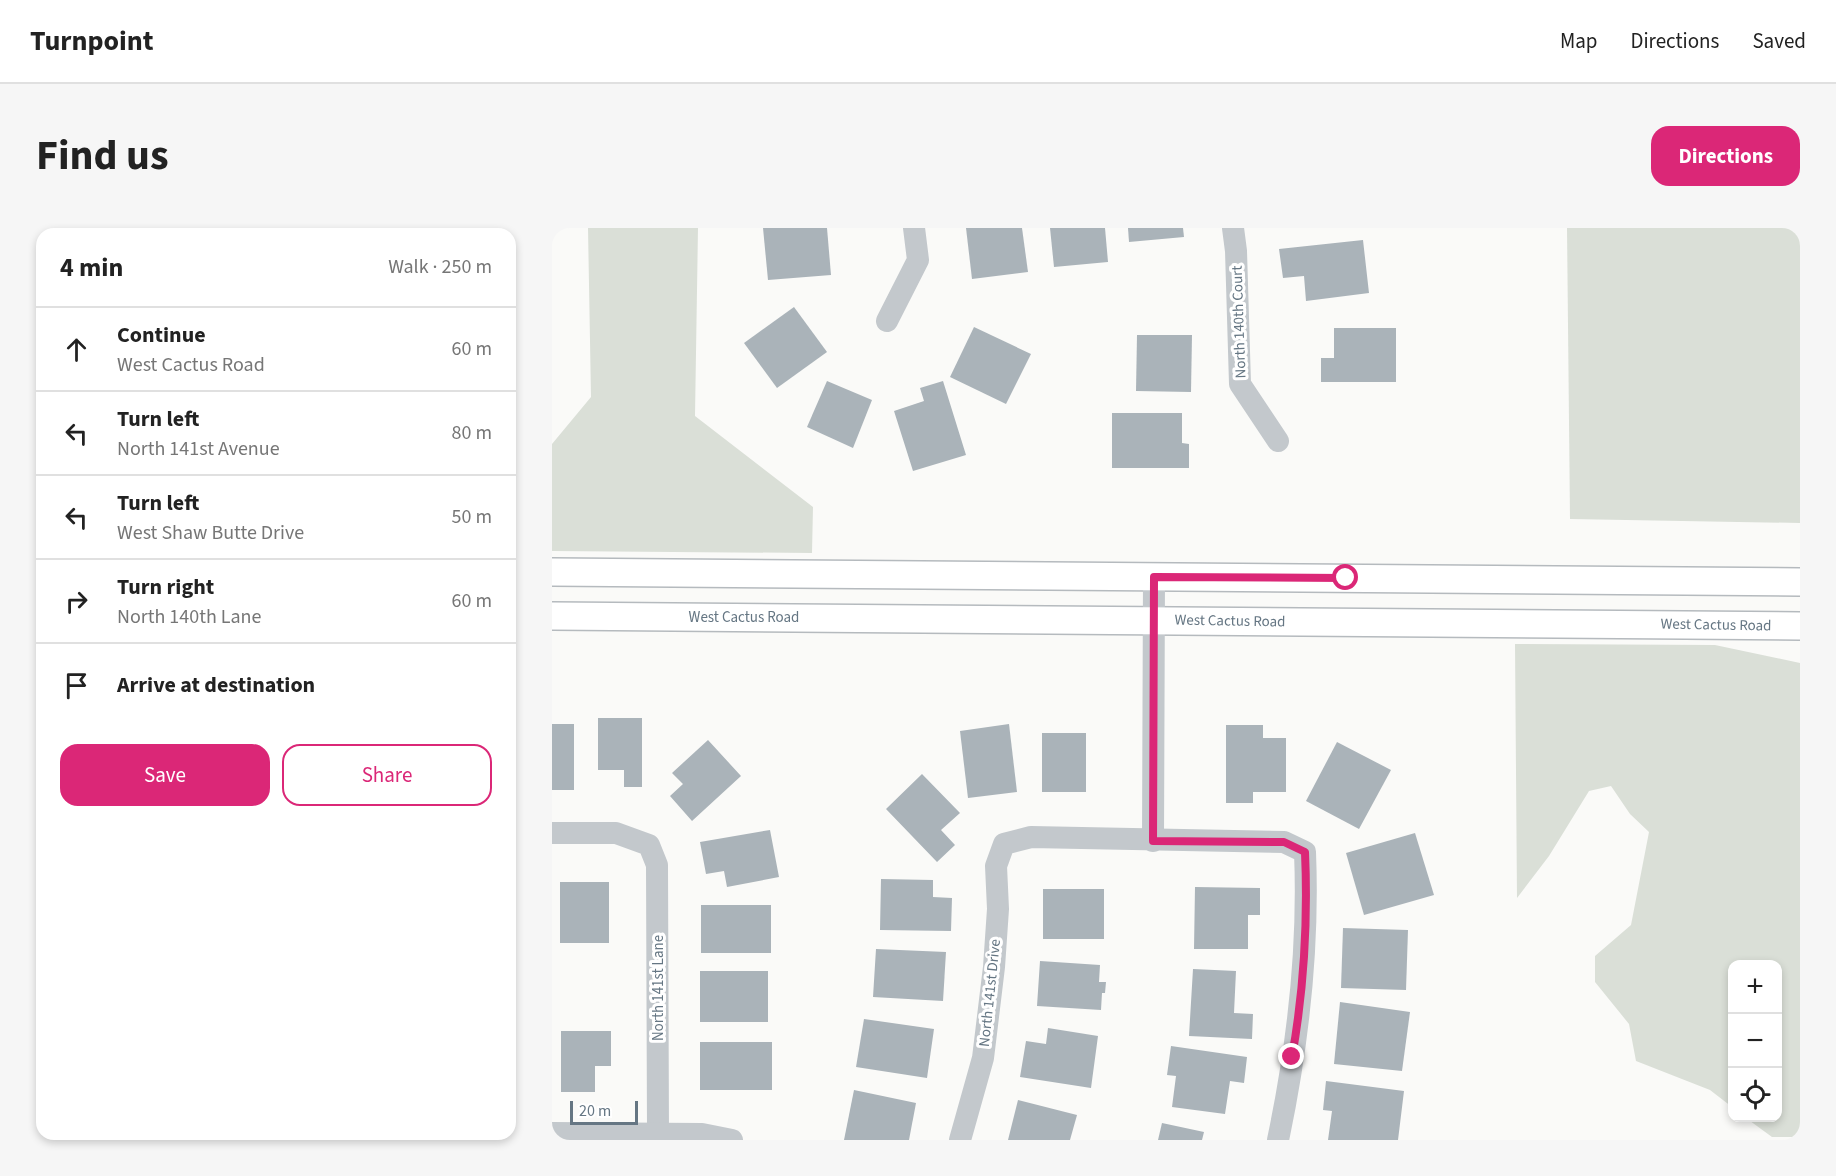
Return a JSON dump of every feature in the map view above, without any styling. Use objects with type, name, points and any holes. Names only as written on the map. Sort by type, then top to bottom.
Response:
[{"type":"main road","points":[[552,572],[1800,582]]},
{"type":"main road","name":"West Cactus Road","points":[[552,616],[1800,626]]},
{"type":"street","points":[[887,321],[918,260],[914,228]]},
{"type":"street","name":"North 140th Court","points":[[1233,228],[1236,251],[1240,384],[1278,441]]},
{"type":"street","points":[[1154,577],[1153,841],[1284,842],[1305,852],[1301,1005],[1278,1140]]},
{"type":"street","name":"North 141st Lane","points":[[552,833],[616,833],[649,845],[657,865],[658,1133]]},
{"type":"street","name":"North 141st Drive","points":[[960,1140],[983,1058],[995,955],[998,909],[996,866],[1004,844],[1031,837],[1153,841]]},
{"type":"street","points":[[552,1133],[702,1134],[732,1140]]},
{"type":"shaded area","points":[[588,228],[698,228],[695,416],[813,507],[812,553],[552,551],[552,444],[591,397]]},
{"type":"shaded area","points":[[1567,228],[1800,228],[1800,523],[1570,519]]},
{"type":"shaded area","points":[[1515,644],[1715,645],[1800,663],[1800,1137],[1772,1137],[1751,1122],[1782,1122],[1782,960],[1728,960],[1728,1104],[1710,1090],[1636,1061],[1629,1024],[1595,982],[1595,956],[1631,925],[1649,832],[1630,814],[1611,786],[1589,791],[1549,856],[1517,898]]},
{"type":"building","points":[[763,228],[827,228],[831,275],[768,280]]},
{"type":"building","points":[[966,228],[1022,228],[1028,272],[972,279]]},
{"type":"building","points":[[1050,228],[1105,228],[1108,262],[1054,267]]},
{"type":"building","points":[[1128,228],[1183,228],[1184,237],[1129,242]]},
{"type":"building","points":[[1363,240],[1369,293],[1306,301],[1304,276],[1283,278],[1279,249]]},
{"type":"building","points":[[794,307],[827,352],[777,388],[744,343]]},
{"type":"building","points":[[974,327],[1031,354],[1006,404],[950,377]]},
{"type":"building","points":[[1334,328],[1396,328],[1396,382],[1321,382],[1321,358],[1334,358]]},
{"type":"building","points":[[1137,335],[1192,335],[1191,392],[1136,391]]},
{"type":"building","points":[[827,381],[872,400],[853,448],[807,427]]},
{"type":"building","points":[[943,381],[966,455],[913,471],[894,411],[924,401],[920,388]]},
{"type":"building","points":[[1112,413],[1182,413],[1182,443],[1189,444],[1189,468],[1112,468]]},
{"type":"building","points":[[598,718],[642,718],[642,787],[624,787],[624,770],[598,770]]},
{"type":"building","points":[[552,724],[574,724],[574,790],[552,790]]},
{"type":"building","points":[[1009,724],[1017,792],[968,798],[960,731]]},
{"type":"building","points":[[1226,725],[1263,725],[1263,738],[1286,738],[1286,792],[1253,792],[1253,803],[1226,803]]},
{"type":"building","points":[[1042,733],[1086,733],[1086,792],[1042,792]]},
{"type":"building","points":[[708,740],[741,776],[692,821],[670,796],[683,784],[672,773]]},
{"type":"building","points":[[1337,742],[1391,770],[1359,829],[1306,801]]},
{"type":"building","points":[[922,774],[960,813],[941,830],[955,845],[937,862],[886,809]]},
{"type":"building","points":[[770,830],[779,877],[727,887],[724,871],[706,874],[700,842]]},
{"type":"building","points":[[1415,833],[1434,895],[1364,915],[1346,853]]},
{"type":"building","points":[[881,879],[933,880],[933,897],[952,898],[951,931],[880,930]]},
{"type":"building","points":[[560,882],[609,882],[609,943],[560,943]]},
{"type":"building","points":[[1195,887],[1260,888],[1260,915],[1248,915],[1248,949],[1194,949]]},
{"type":"building","points":[[1043,889],[1104,889],[1104,939],[1043,939]]},
{"type":"building","points":[[701,905],[771,905],[771,953],[701,953]]},
{"type":"building","points":[[1343,928],[1408,930],[1406,990],[1341,988]]},
{"type":"building","points":[[876,949],[946,952],[943,1001],[873,997]]},
{"type":"building","points":[[1040,961],[1100,965],[1099,982],[1106,982],[1105,993],[1102,993],[1101,1010],[1037,1006]]},
{"type":"building","points":[[1193,969],[1236,971],[1234,1013],[1253,1014],[1252,1039],[1189,1036]]},
{"type":"building","points":[[700,971],[768,971],[768,1022],[700,1022]]},
{"type":"building","points":[[1340,1002],[1410,1012],[1402,1071],[1334,1064]]},
{"type":"building","points":[[864,1019],[934,1029],[927,1078],[856,1067]]},
{"type":"building","points":[[1048,1028],[1098,1036],[1091,1088],[1020,1077],[1026,1041],[1046,1044]]},
{"type":"building","points":[[561,1031],[611,1031],[611,1066],[595,1066],[595,1092],[561,1092]]},
{"type":"building","points":[[700,1042],[772,1042],[772,1090],[700,1090]]},
{"type":"building","points":[[1171,1046],[1247,1057],[1244,1083],[1230,1081],[1225,1114],[1172,1107],[1176,1076],[1167,1075]]},
{"type":"building","points":[[1326,1081],[1404,1091],[1398,1140],[1328,1140],[1332,1111],[1323,1110]]},
{"type":"building","points":[[854,1090],[916,1103],[909,1140],[844,1140]]},
{"type":"building","points":[[1018,1100],[1077,1115],[1070,1140],[1008,1140]]},
{"type":"building","points":[[1162,1123],[1204,1132],[1202,1140],[1158,1140]]},
{"type":"route","points":[[1292,1057],[1301,1005],[1304,962],[1305,852],[1284,842],[1153,841],[1154,577],[1346,578]]}]
